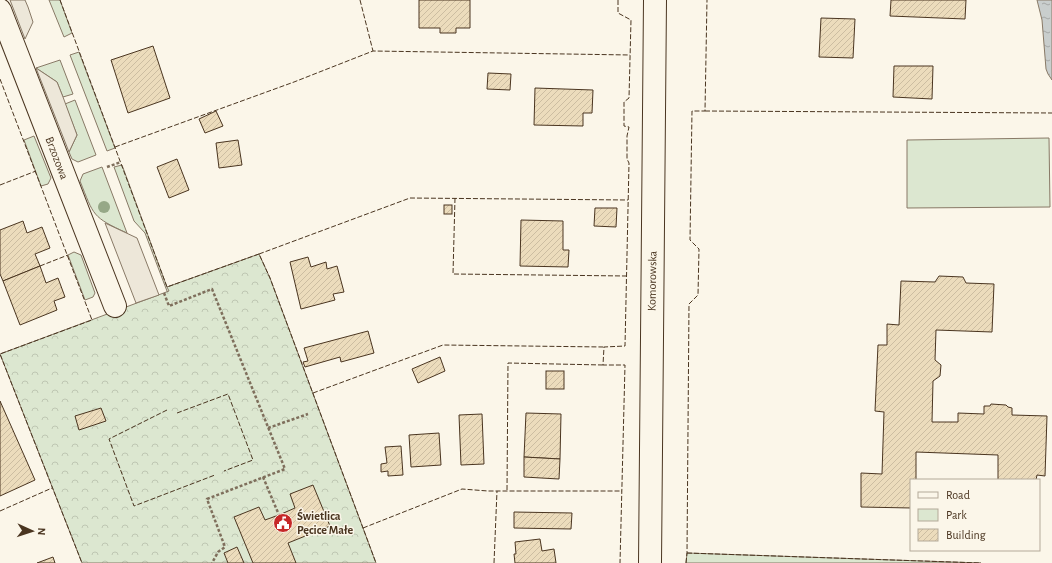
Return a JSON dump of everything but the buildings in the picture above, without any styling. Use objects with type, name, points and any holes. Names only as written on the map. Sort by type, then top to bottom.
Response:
[{"type":"street","name":"Komorowska","points":[[650,563],[655,0]]},
{"type":"street","name":"Brzozowa","points":[[0,10],[115,306]]},
{"type":"path","points":[[107,167],[121,162]]},
{"type":"path","points":[[164,293],[169,306],[212,290],[285,469],[207,499],[225,547],[218,552],[212,563]]},
{"type":"path","points":[[268,428],[308,414]]},
{"type":"path","points":[[263,478],[279,515]]},
{"type":"green space","points":[[49,0],[60,0],[72,33],[64,37]]},
{"type":"green space","points":[[79,52],[115,148],[107,151],[70,55]]},
{"type":"green space","points":[[60,60],[73,94],[63,97],[57,82],[36,68]]},
{"type":"green space","points":[[75,100],[96,155],[78,162],[72,159],[69,152],[77,135],[65,104]]},
{"type":"green space","points":[[34,136],[51,178],[48,184],[41,186],[24,140]]},
{"type":"green space","points":[[1049,138],[1050,207],[907,208],[907,140]]},
{"type":"green space","points":[[122,165],[167,287],[182,282],[170,299],[145,233],[134,221],[114,167]]},
{"type":"green space","points":[[102,167],[127,233],[100,219],[88,202],[80,181],[83,174]]},
{"type":"green space","points":[[74,252],[81,255],[95,293],[93,297],[85,300],[68,255]]},
{"type":"green space","points":[[259,254],[270,278],[376,563],[82,563],[0,354],[169,291],[167,287]]},
{"type":"green space","points":[[687,553],[981,563],[686,563]]},
{"type":"shaded area","points":[[10,0],[25,0],[28,7],[33,22],[25,39]]},
{"type":"shaded area","points":[[36,68],[57,82],[63,97],[77,135],[69,152]]},
{"type":"shaded area","points":[[105,223],[137,238],[159,295],[136,303]]},
{"type":"water","points":[[1037,0],[1052,0],[1052,80],[1046,69],[1042,20]]},
{"type":"fence","points":[[60,0],[167,287],[259,254],[270,278],[376,563]]},
{"type":"fence","points":[[360,0],[373,51]]},
{"type":"fence","points":[[618,0],[618,13],[631,20],[629,98],[624,102],[624,126],[629,127],[627,136],[627,159],[629,163],[625,346],[604,347],[603,365],[625,365],[620,563]]},
{"type":"fence","points":[[686,563],[689,304],[698,295],[699,249],[690,240],[692,111],[705,111],[707,0]]},
{"type":"fence","points":[[115,147],[294,82],[373,51],[630,55]]},
{"type":"fence","points":[[0,79],[92,320],[0,354],[82,563]]},
{"type":"fence","points":[[705,111],[1052,113]]},
{"type":"fence","points":[[0,185],[36,171]]},
{"type":"fence","points":[[259,254],[410,198],[628,200]]},
{"type":"fence","points":[[455,198],[453,274],[626,276]]},
{"type":"fence","points":[[40,266],[68,255]]},
{"type":"fence","points":[[313,393],[443,345],[604,347]]},
{"type":"fence","points":[[507,490],[508,363],[603,365]]},
{"type":"fence","points":[[177,413],[228,394],[253,460],[224,471]]},
{"type":"fence","points":[[167,410],[109,439],[134,506],[215,475]]},
{"type":"fence","points":[[0,511],[52,488]]},
{"type":"fence","points":[[363,528],[462,489],[488,491],[622,491]]},
{"type":"fence","points":[[494,563],[497,491]]},
{"type":"fence","points":[[687,553],[981,563]]},
{"type":"place","name":"Świetlica Pęcice Małe","points":[[283,523]]}]
